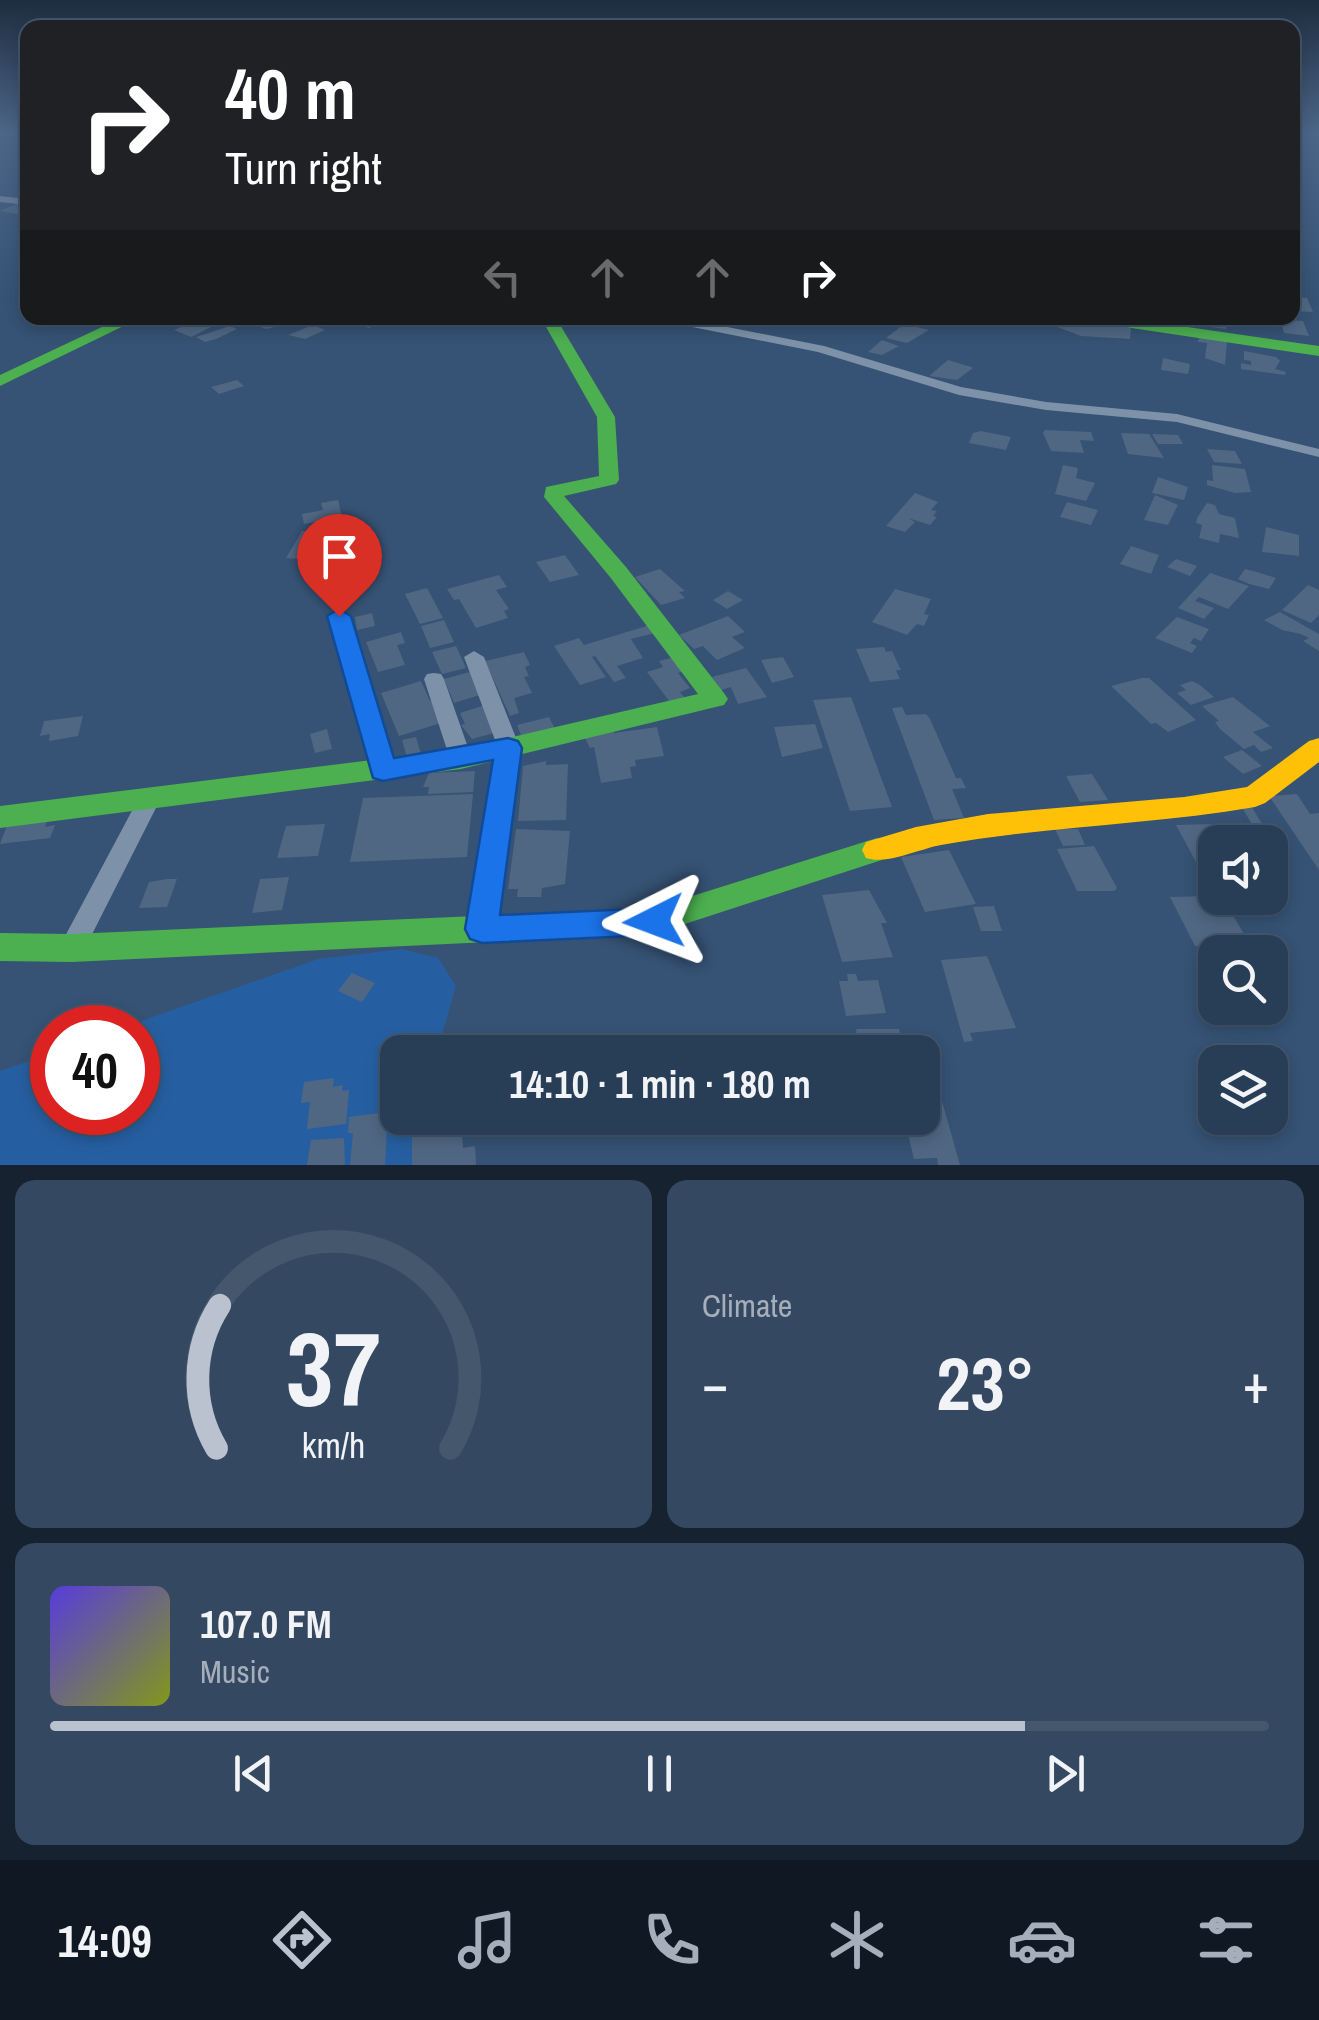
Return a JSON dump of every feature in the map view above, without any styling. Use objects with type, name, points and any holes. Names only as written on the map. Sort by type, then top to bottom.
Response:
[{"type":"street","points":[[0,381],[117,325]]},
{"type":"street","points":[[0,817],[461,759],[715,698],[618,572],[554,498],[552,490],[608,480],[606,417],[551,325]]},
{"type":"street","points":[[702,325],[820,349],[960,391],[1046,406],[1177,418],[1319,453]]},
{"type":"street","points":[[1144,325],[1319,352]]},
{"type":"street","points":[[339,616],[383,770]]},
{"type":"street","points":[[474,656],[508,748],[482,929]]},
{"type":"street","points":[[434,679],[461,759]]},
{"type":"street","points":[[0,947],[72,948],[654,921],[916,838],[988,825],[1184,808],[1255,796],[1319,748]]},
{"type":"street","points":[[72,948],[150,798]]},
{"type":"shaded area","points":[[402,949],[438,958],[456,986],[442,1035],[380,1035],[380,1135],[422,1135],[421,1165],[0,1165],[0,1071],[30,1061],[30,1135],[160,1135],[160,1014],[318,959]]},
{"type":"building","points":[[16,204],[20,204],[20,215],[0,211]]},
{"type":"building","points":[[1300,297],[1307,298],[1313,312],[1300,311]]},
{"type":"building","points":[[1303,321],[1309,336],[1284,333],[1282,325],[1300,325]]},
{"type":"building","points":[[186,325],[215,325],[191,337],[174,330]]},
{"type":"building","points":[[313,325],[325,330],[305,339],[288,335]]},
{"type":"building","points":[[903,325],[929,330],[907,343],[886,338]]},
{"type":"building","points":[[1052,325],[1131,328],[1130,339],[1081,336]]},
{"type":"building","points":[[230,326],[237,329],[216,339],[205,342],[196,337]]},
{"type":"building","points":[[1199,337],[1227,342],[1225,365],[1205,358],[1207,343],[1198,342]]},
{"type":"building","points":[[882,340],[899,346],[882,355],[868,352]]},
{"type":"building","points":[[1244,351],[1276,357],[1280,361],[1275,369],[1286,372],[1285,375],[1241,369],[1241,363],[1251,365],[1251,361],[1244,360]]},
{"type":"building","points":[[1163,358],[1190,364],[1188,374],[1161,370]]},
{"type":"building","points":[[948,360],[973,368],[957,380],[929,376]]},
{"type":"building","points":[[237,380],[244,386],[219,394],[211,387]]},
{"type":"building","points":[[1045,430],[1091,432],[1094,441],[1080,440],[1084,453],[1051,451]]},
{"type":"building","points":[[973,433],[1011,437],[1006,450],[969,443]]},
{"type":"building","points":[[1121,433],[1149,434],[1164,458],[1128,454]]},
{"type":"building","points":[[1152,434],[1178,435],[1183,444],[1158,444]]},
{"type":"building","points":[[1207,449],[1235,451],[1242,464],[1214,462]]},
{"type":"building","points":[[1063,465],[1078,468],[1076,478],[1095,483],[1086,501],[1055,494]]},
{"type":"building","points":[[1212,465],[1245,469],[1251,492],[1235,493],[1207,485],[1207,480],[1213,481]]},
{"type":"building","points":[[1158,477],[1188,487],[1184,500],[1152,493]]},
{"type":"building","points":[[915,493],[938,502],[931,510],[937,511],[933,516],[937,517],[930,525],[908,518],[915,522],[905,532],[886,526]]},
{"type":"building","points":[[1155,495],[1178,505],[1168,525],[1144,520]]},
{"type":"building","points":[[338,500],[342,517],[304,524],[302,514],[323,510],[321,503]]},
{"type":"building","points":[[1067,502],[1098,510],[1091,525],[1060,517]]},
{"type":"building","points":[[1207,503],[1215,505],[1219,514],[1235,518],[1239,538],[1220,534],[1219,543],[1199,538],[1202,525],[1196,523],[1197,518]]},
{"type":"building","points":[[1266,527],[1299,535],[1299,556],[1262,552]]},
{"type":"building","points":[[302,531],[337,534],[320,561],[286,558]]},
{"type":"building","points":[[1131,546],[1159,555],[1151,574],[1120,564]]},
{"type":"building","points":[[565,555],[579,575],[550,582],[536,562]]},
{"type":"building","points":[[1176,559],[1197,566],[1190,576],[1167,567]]},
{"type":"building","points":[[660,569],[685,591],[679,592],[685,598],[661,605],[635,577]]},
{"type":"building","points":[[1245,569],[1276,578],[1269,589],[1249,584],[1238,579]]},
{"type":"building","points":[[1210,573],[1249,586],[1228,609],[1199,597],[1195,601],[1214,608],[1204,619],[1178,608]]},
{"type":"building","points":[[499,575],[507,587],[496,590],[509,609],[504,611],[508,618],[476,628],[459,599],[454,600],[447,589]]},
{"type":"building","points":[[1308,585],[1319,590],[1319,615],[1311,623],[1282,610]]},
{"type":"building","points":[[427,588],[443,618],[420,624],[405,594]]},
{"type":"building","points":[[895,589],[931,599],[924,614],[929,615],[924,626],[917,624],[907,635],[872,622]]},
{"type":"building","points":[[728,591],[743,600],[727,609],[713,600]]},
{"type":"building","points":[[1280,612],[1319,634],[1319,651],[1303,641],[1309,638],[1264,620]]},
{"type":"building","points":[[372,613],[375,626],[357,630],[355,617]]},
{"type":"building","points":[[728,616],[745,632],[732,637],[745,648],[717,660],[703,646],[694,649],[679,635]]},
{"type":"building","points":[[1177,617],[1209,629],[1201,641],[1194,638],[1190,643],[1197,646],[1192,653],[1155,638]]},
{"type":"building","points":[[444,620],[454,642],[430,648],[421,626]]},
{"type":"building","points":[[650,625],[655,633],[631,639],[643,658],[617,666],[626,678],[614,682],[595,656],[592,657],[606,677],[580,685],[554,646],[579,638],[584,645]]},
{"type":"building","points":[[401,632],[405,643],[397,645],[405,665],[378,672],[366,642]]},
{"type":"building","points":[[456,646],[466,668],[442,674],[432,652]]},
{"type":"building","points":[[884,647],[886,652],[892,651],[901,670],[896,670],[900,679],[870,682],[856,649]]},
{"type":"building","points":[[524,652],[530,665],[525,667],[529,676],[524,677],[532,693],[514,698],[519,713],[510,716],[485,661]]},
{"type":"building","points":[[675,657],[687,670],[678,673],[690,688],[680,692],[684,697],[670,702],[647,672],[663,667],[659,661]]},
{"type":"building","points":[[783,657],[794,677],[772,683],[761,660]]},
{"type":"building","points":[[746,668],[767,697],[738,704],[731,687],[721,690],[712,677]]},
{"type":"building","points":[[470,672],[480,695],[454,703],[444,679]]},
{"type":"building","points":[[1149,678],[1196,720],[1168,732],[1156,723],[1151,724],[1111,686]]},
{"type":"building","points":[[421,681],[430,701],[434,700],[441,723],[399,736],[381,693]]},
{"type":"building","points":[[1192,681],[1214,697],[1191,705],[1177,693],[1186,690],[1180,685]]},
{"type":"building","points":[[851,697],[892,807],[850,811],[813,700]]},
{"type":"building","points":[[1233,697],[1270,726],[1253,732],[1273,748],[1261,752],[1254,745],[1244,749],[1220,729],[1215,722],[1219,721],[1202,706]]},
{"type":"building","points":[[485,705],[498,732],[472,739],[461,725],[465,724],[460,713]]},
{"type":"building","points":[[902,707],[906,715],[926,714],[930,719],[956,778],[961,778],[966,788],[952,789],[964,818],[934,820],[892,708]]},
{"type":"building","points":[[83,716],[78,736],[49,741],[50,734],[40,736],[44,721]]},
{"type":"building","points":[[549,717],[555,729],[522,738],[517,725]]},
{"type":"building","points":[[815,724],[823,748],[782,757],[774,727]]},
{"type":"building","points":[[657,727],[664,756],[635,760],[636,766],[630,767],[632,778],[601,783],[594,747],[590,748],[584,736],[612,729],[614,733]]},
{"type":"building","points":[[327,729],[332,749],[315,753],[310,734]]},
{"type":"building","points":[[416,737],[421,754],[407,758],[402,740]]},
{"type":"building","points":[[1242,750],[1262,766],[1243,774],[1223,757]]},
{"type":"building","points":[[546,761],[546,765],[568,764],[566,820],[518,821],[523,766]]},
{"type":"building","points":[[475,771],[473,792],[428,794],[429,787],[423,787],[429,773]]},
{"type":"building","points":[[1092,774],[1108,800],[1080,802],[1066,776]]},
{"type":"building","points":[[473,794],[467,857],[350,862],[363,798]]},
{"type":"building","points":[[1297,794],[1310,814],[1319,813],[1319,870],[1269,796]]},
{"type":"building","points":[[1241,806],[1251,806],[1263,825],[1253,825]]},
{"type":"building","points":[[48,818],[45,827],[55,825],[50,838],[0,844],[8,823]]},
{"type":"building","points":[[325,824],[318,856],[277,858],[286,826]]},
{"type":"building","points":[[1216,824],[1217,825],[1198,825],[1198,866],[1176,825]]},
{"type":"building","points":[[516,829],[570,831],[565,884],[542,888],[541,897],[517,897],[518,889],[508,889]]},
{"type":"building","points":[[1055,829],[1078,829],[1085,845],[1063,846]]},
{"type":"building","points":[[1094,846],[1117,888],[1114,891],[1077,891],[1057,849]]},
{"type":"building","points":[[949,850],[976,904],[925,912],[901,857]]},
{"type":"building","points":[[289,877],[282,910],[252,913],[260,879]]},
{"type":"building","points":[[177,879],[167,907],[139,908],[149,882]]},
{"type":"building","points":[[869,890],[887,923],[881,923],[893,957],[842,962],[822,895]]},
{"type":"building","points":[[1198,896],[1198,915],[1234,917],[1245,935],[1198,935],[1195,946],[1170,897]]},
{"type":"building","points":[[994,906],[1002,931],[981,931],[973,907]]},
{"type":"building","points":[[987,956],[1016,1028],[970,1033],[973,1041],[964,1042],[941,960]]},
{"type":"building","points":[[352,973],[375,983],[362,1002],[338,991]]},
{"type":"building","points":[[847,974],[856,974],[858,981],[878,980],[886,1013],[846,1016],[839,981],[848,981]]},
{"type":"building","points":[[856,1029],[899,1029],[900,1035],[857,1035]]},
{"type":"building","points":[[334,1078],[333,1087],[343,1085],[342,1091],[349,1090],[346,1124],[307,1129],[310,1102],[301,1103],[304,1082]]},
{"type":"building","points":[[940,1094],[960,1165],[938,1165],[937,1158],[914,1159],[908,1135],[940,1135]]},
{"type":"building","points":[[380,1113],[380,1135],[387,1135],[385,1165],[350,1165],[353,1133],[348,1133],[349,1117]]},
{"type":"building","points":[[412,1135],[462,1135],[463,1148],[475,1146],[476,1165],[412,1165]]},
{"type":"building","points":[[344,1138],[345,1165],[307,1165],[311,1140]]},
{"type":"traffic: fast","points":[[0,381],[117,325]]},
{"type":"traffic: fast","points":[[0,817],[461,759],[715,699],[618,572],[554,497],[553,491],[609,480],[606,417],[553,325]]},
{"type":"traffic: fast","points":[[1145,325],[1319,351]]},
{"type":"traffic: fast","points":[[0,947],[72,948],[654,921],[877,850]]},
{"type":"traffic: slow","points":[[877,850],[916,838],[988,825],[1184,808],[1255,796],[1319,748]]},
{"type":"route","points":[[339,616],[383,770],[508,748],[482,929],[654,921]]}]
